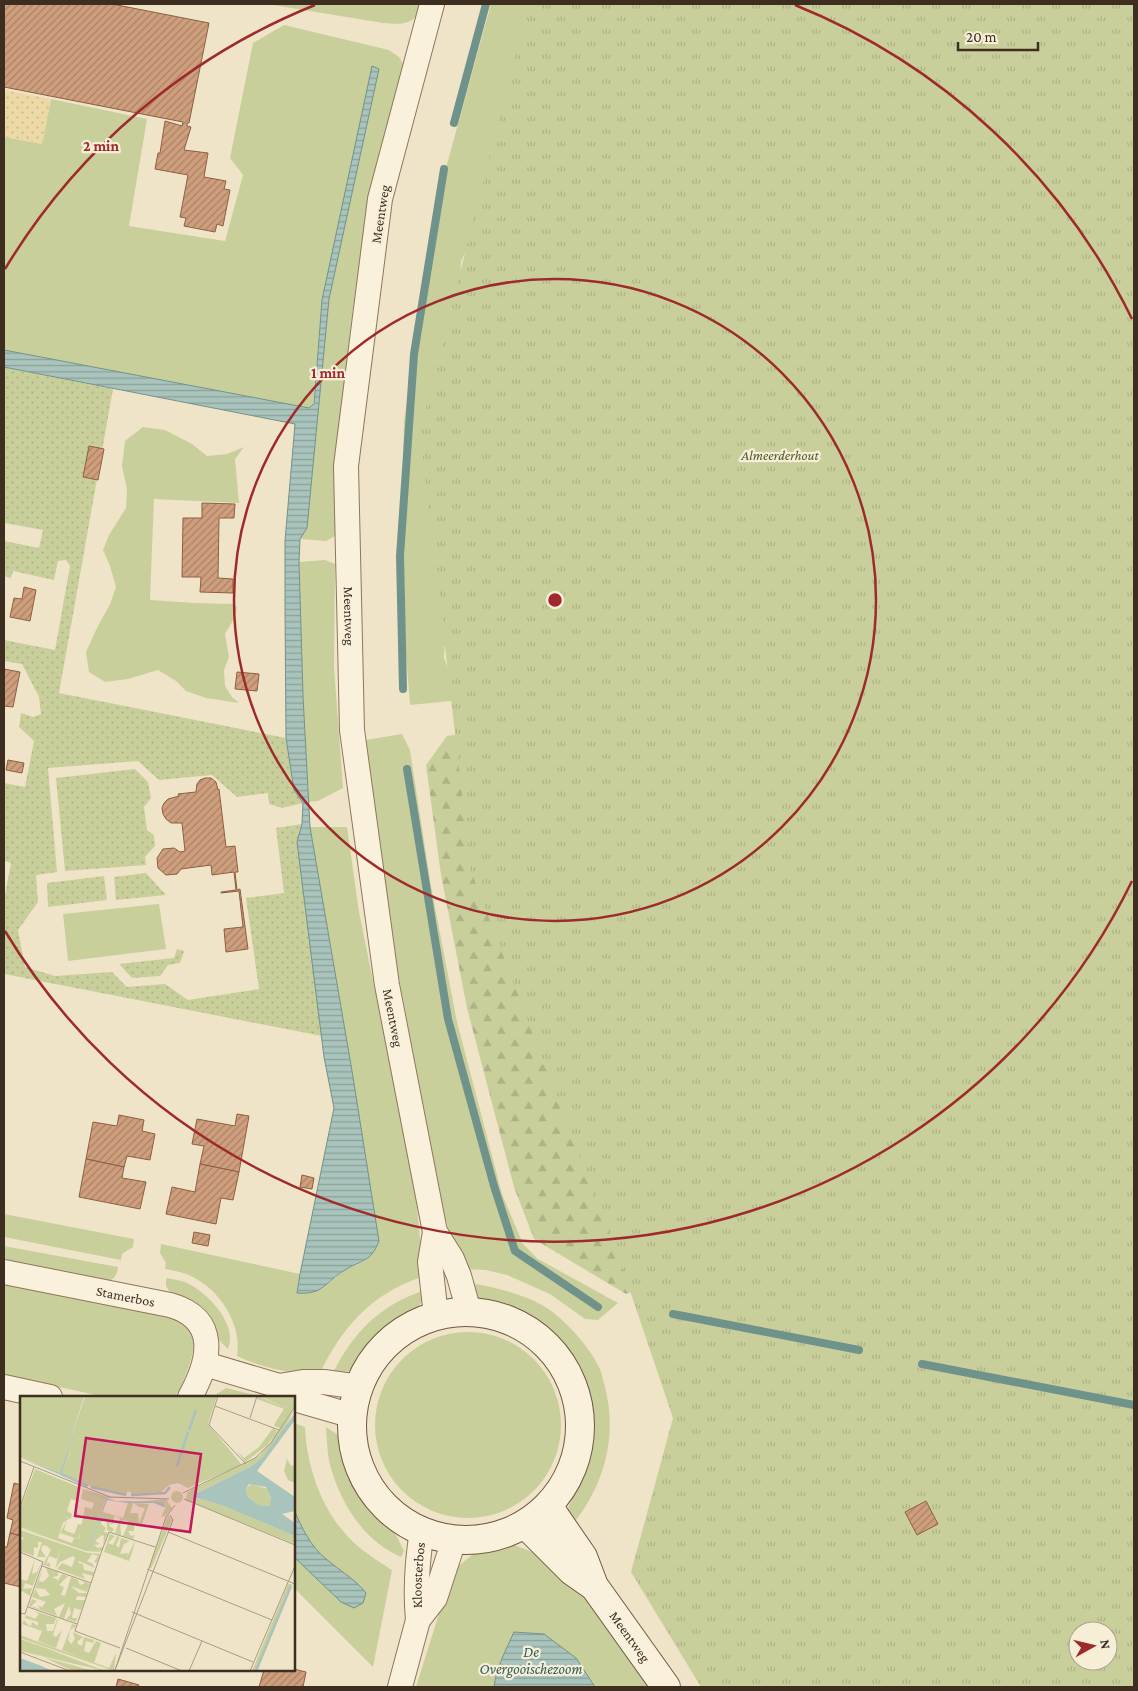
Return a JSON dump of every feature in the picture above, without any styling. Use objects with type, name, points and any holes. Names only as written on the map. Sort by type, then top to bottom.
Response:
[{"type":"street","name":"Meentweg","points":[[432,4],[380,199],[346,466],[352,730],[387,985],[435,1232],[430,1262],[436,1316]]},
{"type":"street","name":"Meentweg","points":[[435,1232],[452,1259],[459,1276],[468,1312]]},
{"type":"street","name":"Stamerbos","points":[[4,1272],[180,1308],[190,1314],[198,1321],[204,1331],[207,1342],[205,1364],[190,1396]]},
{"type":"street","points":[[468,1312],[495,1316],[520,1325],[541,1340],[559,1360],[572,1383],[578,1408],[580,1435],[575,1460],[564,1485],[548,1506],[525,1524],[509,1532],[491,1538],[454,1540],[422,1531],[401,1520],[383,1504],[368,1485],[358,1463],[353,1440],[353,1416],[360,1387],[372,1363],[389,1342],[411,1326],[436,1316],[468,1312]]},
{"type":"street","points":[[205,1364],[279,1386],[295,1396]]},
{"type":"street","points":[[279,1386],[303,1382],[324,1382],[360,1387]]},
{"type":"street","points":[[4,1387],[45,1396]]},
{"type":"street","points":[[295,1396],[301,1400],[353,1416]]},
{"type":"street","name":"Meentweg","points":[[548,1506],[583,1557],[594,1586],[666,1687]]},
{"type":"street","name":"Meentweg","points":[[525,1524],[572,1571],[594,1586]]},
{"type":"street","name":"Kloosterbos","points":[[400,1687],[418,1620],[415,1595],[416,1568],[422,1531]]},
{"type":"street","name":"Kloosterbos","points":[[418,1620],[435,1598],[454,1540]]},
{"type":"green space","points":[[267,4],[422,4],[412,20],[396,24]]},
{"type":"green space","points":[[491,4],[649,4],[474,236],[461,261],[444,658],[461,700],[410,705],[400,579],[404,422],[435,208]]},
{"type":"green space","name":"Almeerderhout","points":[[528,4],[1134,4],[1134,1687],[701,1687],[631,1572],[673,1418],[623,1270],[471,871],[420,431]]},
{"type":"green space","points":[[284,25],[389,50],[399,57],[405,67],[378,176],[356,286],[345,380],[335,536],[326,541],[300,539],[307,528],[329,299],[322,300],[313,405],[309,408],[4,350],[4,137],[42,144],[51,99],[147,119],[129,226],[225,241],[243,175],[230,158],[253,43]]},
{"type":"green space","points":[[4,367],[113,389],[59,693],[286,738],[294,790],[303,803],[282,808],[269,804],[268,793],[237,797],[212,775],[159,780],[138,761],[48,768],[57,872],[36,875],[38,902],[18,930],[25,967],[55,976],[112,972],[127,987],[165,984],[188,1000],[259,989],[246,898],[284,893],[276,828],[302,824],[297,842],[322,1036],[4,974],[4,900],[11,863],[4,861],[4,783],[25,787],[34,741],[19,727],[21,713],[33,717],[41,714],[39,697],[22,664],[4,661],[4,640],[55,650],[70,566],[66,560],[58,561],[54,580],[13,571],[11,578],[4,576],[4,541],[39,548],[43,530],[4,523]]},
{"type":"green space","points":[[143,427],[165,430],[192,444],[207,456],[227,454],[244,447],[235,459],[239,503],[154,499],[150,600],[233,604],[237,607],[235,617],[225,634],[229,657],[224,670],[225,686],[232,697],[239,703],[206,698],[186,691],[176,681],[158,670],[128,679],[105,682],[89,672],[86,652],[110,604],[116,587],[103,550],[109,535],[126,508],[127,489],[122,466],[125,441]]},
{"type":"green space","points":[[325,560],[335,564],[334,667],[343,788],[318,801],[309,802],[303,696],[299,562]]},
{"type":"green space","points":[[583,716],[643,1288],[626,1294],[534,1239],[514,1187],[467,1008],[441,875],[426,765],[447,736]]},
{"type":"green space","points":[[402,734],[410,750],[431,886],[457,1022],[502,1194],[523,1244],[538,1259],[618,1303],[598,1320],[585,1319],[550,1294],[507,1275],[486,1270],[464,1269],[455,1253],[444,1213],[379,870],[366,740]]},
{"type":"green space","points":[[135,769],[148,782],[151,798],[144,807],[147,830],[154,835],[155,846],[145,857],[146,865],[65,871],[56,778]]},
{"type":"green space","points":[[310,827],[347,827],[359,912],[383,1030],[405,1123],[415,1187],[423,1270],[419,1278],[386,1294],[359,1315],[338,1342],[320,1373],[310,1374],[278,1370],[237,1356],[237,1334],[223,1303],[207,1286],[194,1278],[165,1269],[166,1263],[160,1253],[161,1244],[300,1274],[297,1293],[323,1288],[345,1270],[365,1261],[379,1241]]},
{"type":"green space","points":[[146,873],[166,895],[116,900],[114,877]]},
{"type":"green space","points":[[104,876],[107,900],[48,907],[47,883]]},
{"type":"green space","points":[[159,904],[166,949],[68,961],[63,914]]},
{"type":"green space","points":[[177,949],[184,951],[180,963],[168,965],[160,976],[132,978],[119,964],[174,958]]},
{"type":"green space","points":[[4,1214],[134,1239],[133,1247],[122,1254],[121,1260],[4,1237]]},
{"type":"green space","points":[[4,1246],[118,1267],[118,1270],[115,1276],[108,1282],[4,1262]]},
{"type":"green space","points":[[166,1278],[185,1282],[193,1286],[211,1301],[225,1319],[229,1329],[228,1349],[218,1339],[211,1324],[184,1298],[169,1291],[166,1286]]},
{"type":"green space","points":[[4,1283],[167,1315],[184,1324],[193,1334],[194,1348],[192,1356],[183,1382],[175,1396],[100,1396],[4,1375]]},
{"type":"green space","points":[[469,1283],[514,1293],[546,1307],[574,1332],[600,1369],[609,1405],[609,1442],[600,1478],[583,1510],[572,1525],[567,1511],[585,1465],[591,1438],[589,1412],[581,1383],[570,1360],[550,1336],[531,1321],[478,1298]]},
{"type":"green space","points":[[425,1290],[422,1301],[413,1315],[389,1334],[349,1371],[332,1375],[349,1346],[370,1322],[394,1304]]},
{"type":"green space","points":[[459,1332],[477,1332],[504,1339],[534,1359],[554,1389],[561,1416],[561,1434],[554,1461],[534,1491],[504,1511],[477,1518],[459,1518],[441,1514],[424,1507],[409,1497],[396,1484],[386,1469],[379,1452],[375,1434],[375,1416],[379,1398],[386,1381],[396,1366],[409,1353],[424,1343],[441,1336]]},
{"type":"green space","points":[[226,1388],[259,1396],[214,1396]]},
{"type":"green space","points":[[295,1423],[305,1427],[314,1477],[320,1494],[337,1523],[360,1548],[392,1570],[373,1667],[295,1589]]},
{"type":"green space","points":[[326,1427],[338,1435],[356,1486],[367,1507],[396,1535],[404,1551],[401,1557],[387,1550],[364,1530],[354,1518],[333,1476],[327,1448]]},
{"type":"green space","points":[[509,1543],[535,1553],[550,1562],[596,1610],[655,1687],[595,1687],[576,1658],[544,1634],[515,1632],[495,1678],[494,1687],[416,1687],[447,1588],[455,1569],[480,1548]]},
{"type":"sand","points":[[4,90],[51,99],[42,144],[4,137]]},
{"type":"water","points":[[372,66],[379,69],[329,299],[307,528],[300,539],[299,562],[303,696],[310,827],[379,1241],[369,1257],[345,1270],[324,1287],[313,1292],[297,1293],[334,1108],[324,1057],[297,842],[302,824],[303,803],[294,790],[286,738],[285,541],[295,424],[4,367],[4,350],[309,408],[314,404],[322,300]]},
{"type":"water","points":[[295,1511],[303,1530],[316,1549],[357,1583],[366,1593],[363,1603],[354,1608],[341,1602],[295,1558]]},
{"type":"water","name":"De Overgooischezoom","points":[[514,1632],[544,1634],[576,1658],[595,1687],[494,1687],[499,1666]]},
{"type":"building","points":[[4,4],[112,4],[209,23],[189,123],[187,123],[187,126],[191,127],[184,150],[208,153],[204,177],[226,181],[224,189],[230,190],[223,226],[217,224],[215,232],[184,226],[186,218],[180,217],[188,175],[155,169],[158,153],[160,153],[165,121],[182,126],[183,122],[4,87]]},
{"type":"building","points":[[89,446],[104,449],[98,480],[83,477]]},
{"type":"building","points":[[202,503],[235,504],[234,518],[219,518],[218,578],[233,579],[233,593],[200,592],[201,577],[182,577],[183,518],[202,518]]},
{"type":"building","points":[[24,587],[36,590],[30,621],[10,617],[14,598],[22,599]]},
{"type":"building","points":[[4,669],[20,672],[13,707],[4,706]]},
{"type":"building","points":[[237,672],[259,674],[257,691],[235,689]]},
{"type":"building","points":[[8,760],[24,763],[22,773],[6,770]]},
{"type":"building","points":[[205,778],[211,778],[216,782],[219,789],[226,847],[235,846],[238,872],[235,872],[237,890],[240,889],[248,949],[226,952],[224,929],[243,927],[239,891],[221,893],[236,890],[234,872],[212,875],[211,865],[181,869],[177,874],[166,875],[158,868],[157,858],[163,849],[174,848],[180,852],[185,851],[182,823],[171,823],[166,819],[162,808],[164,803],[168,799],[179,796],[178,794],[196,792],[197,784]]},
{"type":"building","points":[[237,1114],[249,1116],[239,1172],[200,1164],[204,1146],[192,1144],[197,1119],[235,1126]]},
{"type":"building","points":[[119,1115],[144,1120],[142,1131],[155,1134],[150,1160],[127,1156],[124,1167],[86,1159],[93,1122],[117,1126]]},
{"type":"building","points":[[86,1159],[124,1167],[122,1178],[146,1182],[140,1209],[79,1197]]},
{"type":"building","points":[[200,1164],[239,1172],[233,1200],[221,1198],[216,1224],[166,1214],[172,1187],[195,1192]]},
{"type":"building","points":[[302,1175],[314,1178],[312,1189],[300,1187]]},
{"type":"building","points":[[194,1232],[210,1235],[208,1246],[192,1243]]},
{"type":"building","points":[[14,1483],[20,1485],[20,1536],[10,1533],[13,1520],[7,1518]]},
{"type":"building","points":[[926,1501],[938,1524],[917,1535],[905,1512]]},
{"type":"building","points":[[10,1533],[20,1536],[20,1587],[4,1583],[4,1547],[7,1547]]},
{"type":"building","points":[[295,1669],[306,1672],[303,1687],[259,1687],[264,1671],[295,1671]]},
{"type":"building","points":[[118,1679],[139,1685],[138,1687],[116,1687]]},
{"type":"waterway","points":[[454,123],[486,4]]},
{"type":"waterway","points":[[403,689],[400,556],[414,354],[444,169]]},
{"type":"waterway","points":[[407,769],[448,1019],[494,1186],[515,1251],[598,1307]]},
{"type":"waterway","points":[[673,1314],[859,1350]]},
{"type":"waterway","points":[[922,1364],[1134,1405]]}]
